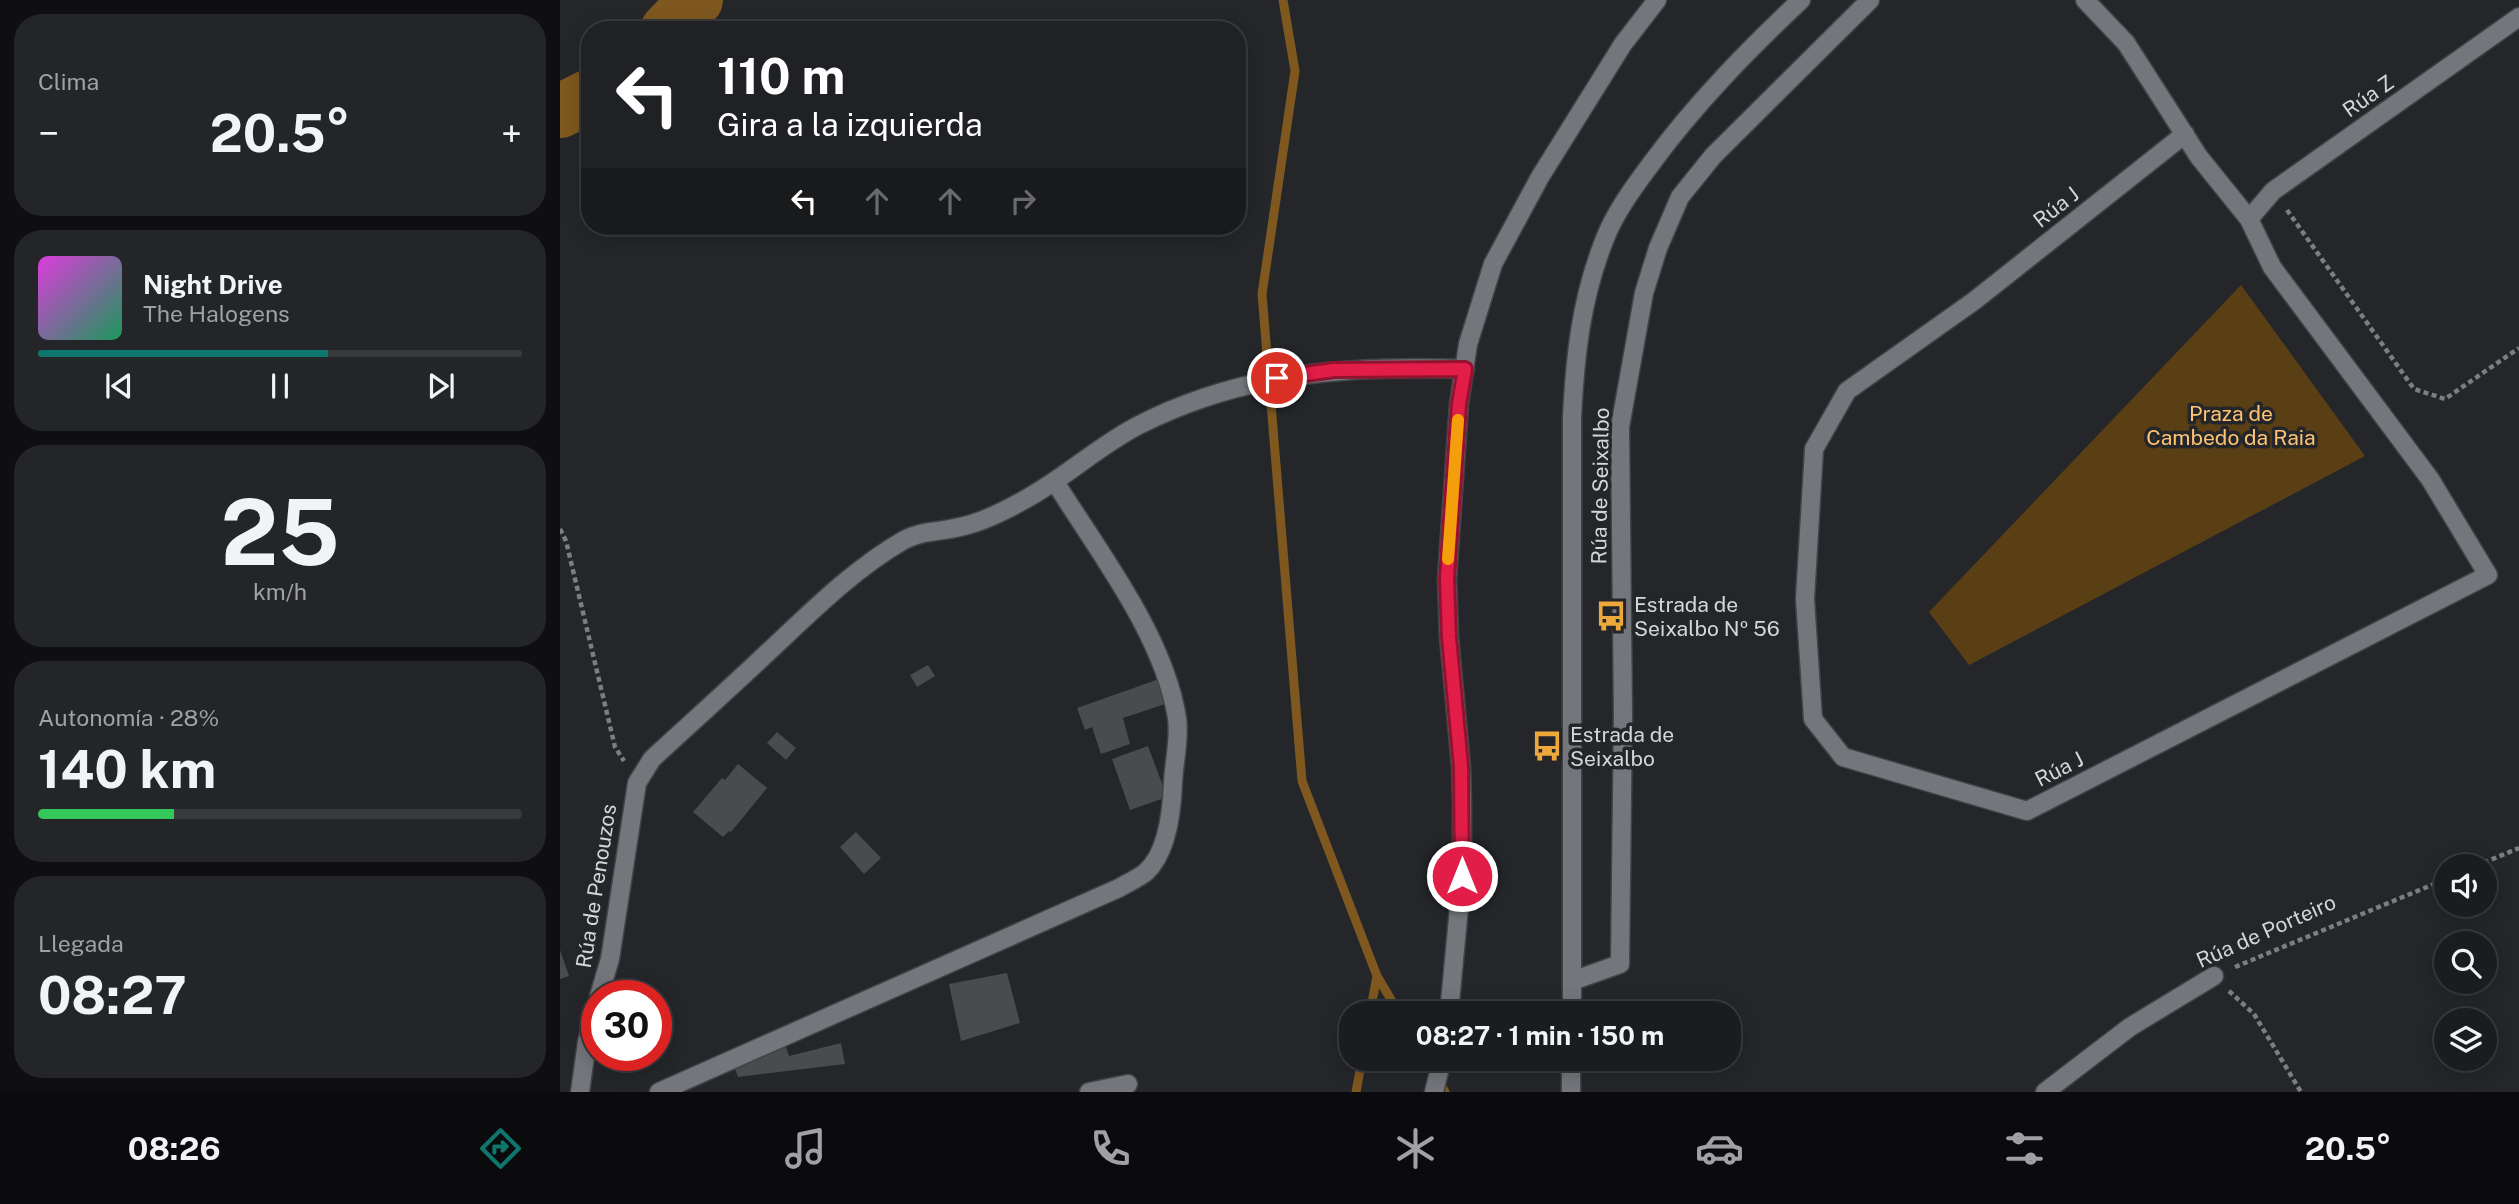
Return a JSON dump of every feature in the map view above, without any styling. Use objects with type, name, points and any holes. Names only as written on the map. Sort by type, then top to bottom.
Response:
[{"type":"street","points":[[1450,1001],[1462,876],[1462,803],[1447,579],[1459,404],[1468,344],[1493,264],[1570,127],[1623,44],[1657,0]]},
{"type":"street","points":[[1572,1001],[1572,418],[1575,361],[1581,319],[1590,280],[1605,238],[1642,176],[1708,93],[1801,0]]},
{"type":"street","name":"Rúa de Seixalbo","points":[[1572,981],[1620,964],[1623,714],[1620,427],[1644,293],[1658,248],[1680,197],[1713,156],[1870,0]]},
{"type":"street","name":"Rúa J","points":[[2085,0],[2126,43],[2185,134],[2199,158],[2249,219],[2272,267],[2430,479],[2488,575],[2027,811],[1843,757],[1813,719],[1805,599],[1814,449],[1847,391],[1974,301],[2185,134]]},
{"type":"street","name":"Rúa Z","points":[[2249,219],[2273,191],[2519,18]]},
{"type":"street","points":[[637,783],[652,758],[850,578],[907,539],[931,530],[954,529],[977,522],[1055,482],[1105,445],[1139,425],[1206,397],[1241,386],[1334,370],[1465,369]]},
{"type":"street","points":[[659,1092],[1119,888],[1147,872],[1162,847],[1172,811],[1178,722],[1170,685],[1157,650],[1133,607],[1055,482]]},
{"type":"street","name":"Rúa de Penouzos","points":[[604,980],[610,959],[637,783]]},
{"type":"street","name":"Rúa de Porteiro","points":[[2045,1092],[2130,1027],[2214,976]]},
{"type":"street","points":[[580,1092],[583,1071]]},
{"type":"street","points":[[1434,1092],[1438,1071]]},
{"type":"street","points":[[1571,1092],[1572,1071]]},
{"type":"street","points":[[1089,1092],[1128,1084]]},
{"type":"path","points":[[2273,191],[2414,389],[2445,399],[2519,348]]},
{"type":"path","points":[[560,529],[566,541],[615,747],[637,783]]},
{"type":"path","points":[[2497,857],[2519,848]]},
{"type":"path","name":"Rúa de Porteiro","points":[[2214,976],[2434,884]]},
{"type":"path","points":[[2214,976],[2253,1014],[2301,1092]]},
{"type":"green space","name":"Praza de Cambedo da Raia","points":[[2241,285],[2365,456],[1969,665],[1929,612]]},
{"type":"building","points":[[928,665],[935,676],[917,687],[910,675]]},
{"type":"building","points":[[1162,678],[1171,702],[1123,718],[1130,744],[1101,754],[1092,727],[1085,730],[1077,708]]},
{"type":"building","points":[[777,732],[796,748],[786,760],[767,743]]},
{"type":"building","points":[[1148,746],[1167,797],[1130,810],[1112,759]]},
{"type":"building","points":[[738,764],[767,788],[731,832],[723,837],[693,812]]},
{"type":"building","points":[[856,832],[881,858],[864,874],[840,847]]},
{"type":"building","points":[[560,950],[569,976],[560,979]]},
{"type":"building","points":[[1007,973],[1020,1023],[961,1041],[949,984]]},
{"type":"building","points":[[841,1043],[845,1064],[738,1077],[733,1064],[785,1044],[789,1056]]},
{"type":"waterway","points":[[676,21],[696,0]]},
{"type":"waterway","points":[[1283,0],[1295,71],[1262,294],[1302,781],[1377,976],[1392,1001]]},
{"type":"waterway","points":[[560,111],[581,100]]},
{"type":"waterway","points":[[1372,1001],[1377,976]]},
{"type":"waterway","points":[[1356,1092],[1360,1071]]},
{"type":"waterway","points":[[1433,1071],[1445,1092]]},
{"type":"slow traffic","points":[[1448,559],[1458,420]]},
{"type":"place","name":"Estrada de Seixalbo Nº 56","points":[[1611,616]]},
{"type":"place","name":"Estrada de Seixalbo","points":[[1547,746]]},
{"type":"route","points":[[1277,378],[1334,370],[1465,369],[1459,404],[1447,579],[1449,637],[1461,766],[1462,876]]}]
